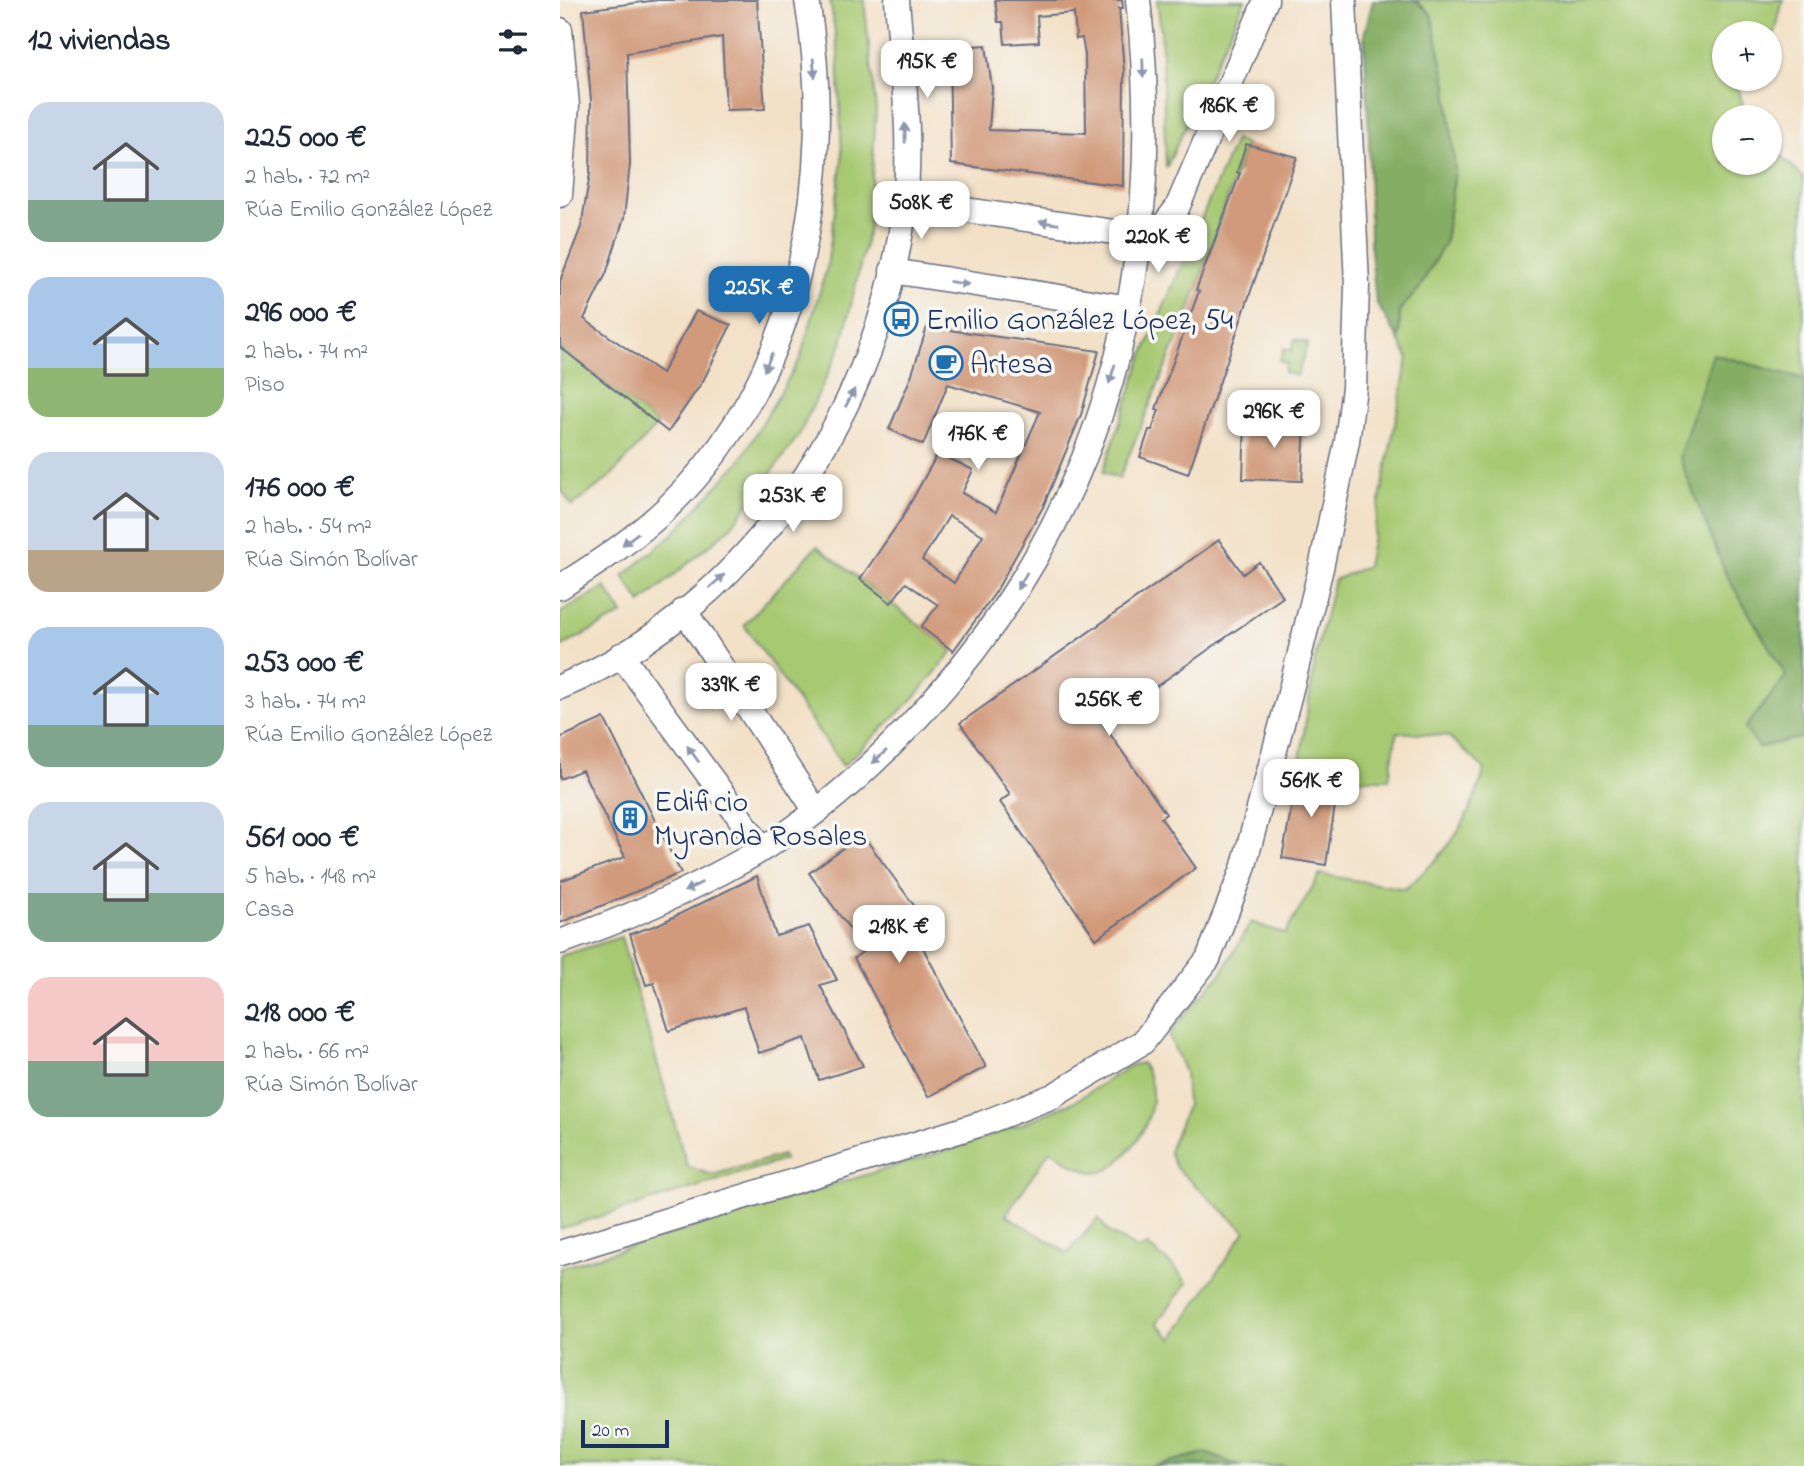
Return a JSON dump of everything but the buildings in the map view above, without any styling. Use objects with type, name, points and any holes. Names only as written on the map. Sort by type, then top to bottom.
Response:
[{"type":"street","points":[[560,587],[631,540],[668,507],[710,459],[756,389],[787,318],[810,231],[815,165],[817,95],[807,0]]},
{"type":"street","points":[[560,687],[621,655],[684,610],[746,554],[786,507],[822,453],[856,386],[892,271],[905,201],[904,83],[897,0]]},
{"type":"street","points":[[560,942],[638,915],[762,849],[817,811],[888,750],[956,675],[1018,590],[1072,491],[1097,424],[1130,308],[1141,236],[1146,178],[1142,40],[1138,0]]},
{"type":"street","points":[[905,201],[1141,236],[1160,230],[1177,208],[1266,0]]},
{"type":"street","points":[[560,1253],[981,1125],[1052,1096],[1143,1042],[1208,959],[1243,869],[1289,696],[1321,568],[1349,428],[1354,388],[1357,285],[1344,0]]},
{"type":"street","points":[[560,30],[567,105],[560,195]]},
{"type":"street","points":[[892,271],[1130,308]]},
{"type":"street","points":[[684,610],[817,811]]},
{"type":"street","points":[[621,655],[762,849]]},
{"type":"green space","points":[[830,0],[864,0],[876,109],[869,227],[842,344],[799,435],[731,527],[641,603],[623,576],[673,534],[740,461],[800,359],[827,267],[842,160],[838,51]]},
{"type":"green space","points":[[1157,0],[1245,0],[1166,168],[1161,30]]},
{"type":"green space","points":[[1373,0],[1415,0],[1431,14],[1447,86],[1455,171],[1445,242],[1419,289],[1400,310],[1399,340],[1376,302],[1370,241],[1364,35]]},
{"type":"green space","points":[[1415,0],[1783,0],[1778,21],[1712,21],[1712,91],[1739,91],[1743,105],[1712,105],[1712,175],[1782,175],[1782,157],[1803,177],[1804,379],[1713,354],[1726,574],[1787,676],[1759,747],[1804,737],[1804,1466],[1240,1466],[1205,1453],[1153,1466],[560,1466],[560,1268],[951,1149],[1024,1123],[1075,1101],[1130,1066],[1142,1063],[1152,1088],[1152,1101],[1145,1126],[1130,1149],[1111,1168],[1099,1172],[1080,1168],[1050,1150],[1006,1215],[1068,1253],[1098,1218],[1109,1232],[1137,1249],[1148,1246],[1176,1269],[1187,1283],[1157,1323],[1172,1339],[1245,1231],[1176,1168],[1169,1151],[1187,1106],[1185,1072],[1169,1036],[1175,1025],[1221,974],[1251,922],[1285,934],[1320,874],[1405,889],[1435,861],[1455,836],[1470,808],[1485,769],[1448,736],[1397,732],[1389,779],[1339,779],[1298,773],[1316,654],[1334,580],[1367,566],[1408,358],[1399,340],[1400,310],[1419,289],[1445,242],[1455,171],[1447,86],[1431,14]]},
{"type":"green space","points":[[1235,140],[1246,144],[1189,311],[1119,479],[1103,472],[1141,360]]},
{"type":"green space","points":[[1295,339],[1308,343],[1297,376],[1284,372],[1287,363],[1280,361],[1284,348],[1291,351]]},
{"type":"green space","points":[[560,347],[658,424],[611,476],[572,506],[560,488]]},
{"type":"green space","points":[[1713,354],[1804,379],[1804,737],[1759,747],[1745,728],[1786,676],[1726,574],[1679,457]]},
{"type":"green space","points":[[817,546],[953,651],[916,696],[843,766],[744,625]]},
{"type":"green space","points":[[605,587],[623,614],[560,647],[560,613]]},
{"type":"green space","points":[[621,937],[687,1166],[712,1175],[783,1155],[784,1160],[560,1229],[560,956]]},
{"type":"green space","points":[[1205,1453],[1240,1466],[1153,1466]]},
{"type":"place","name":"Emilio González López, 54","points":[[901,319]]},
{"type":"place","name":"Artesa","points":[[946,363]]},
{"type":"place","name":"Edificio Myranda Rosales","points":[[630,818]]}]
